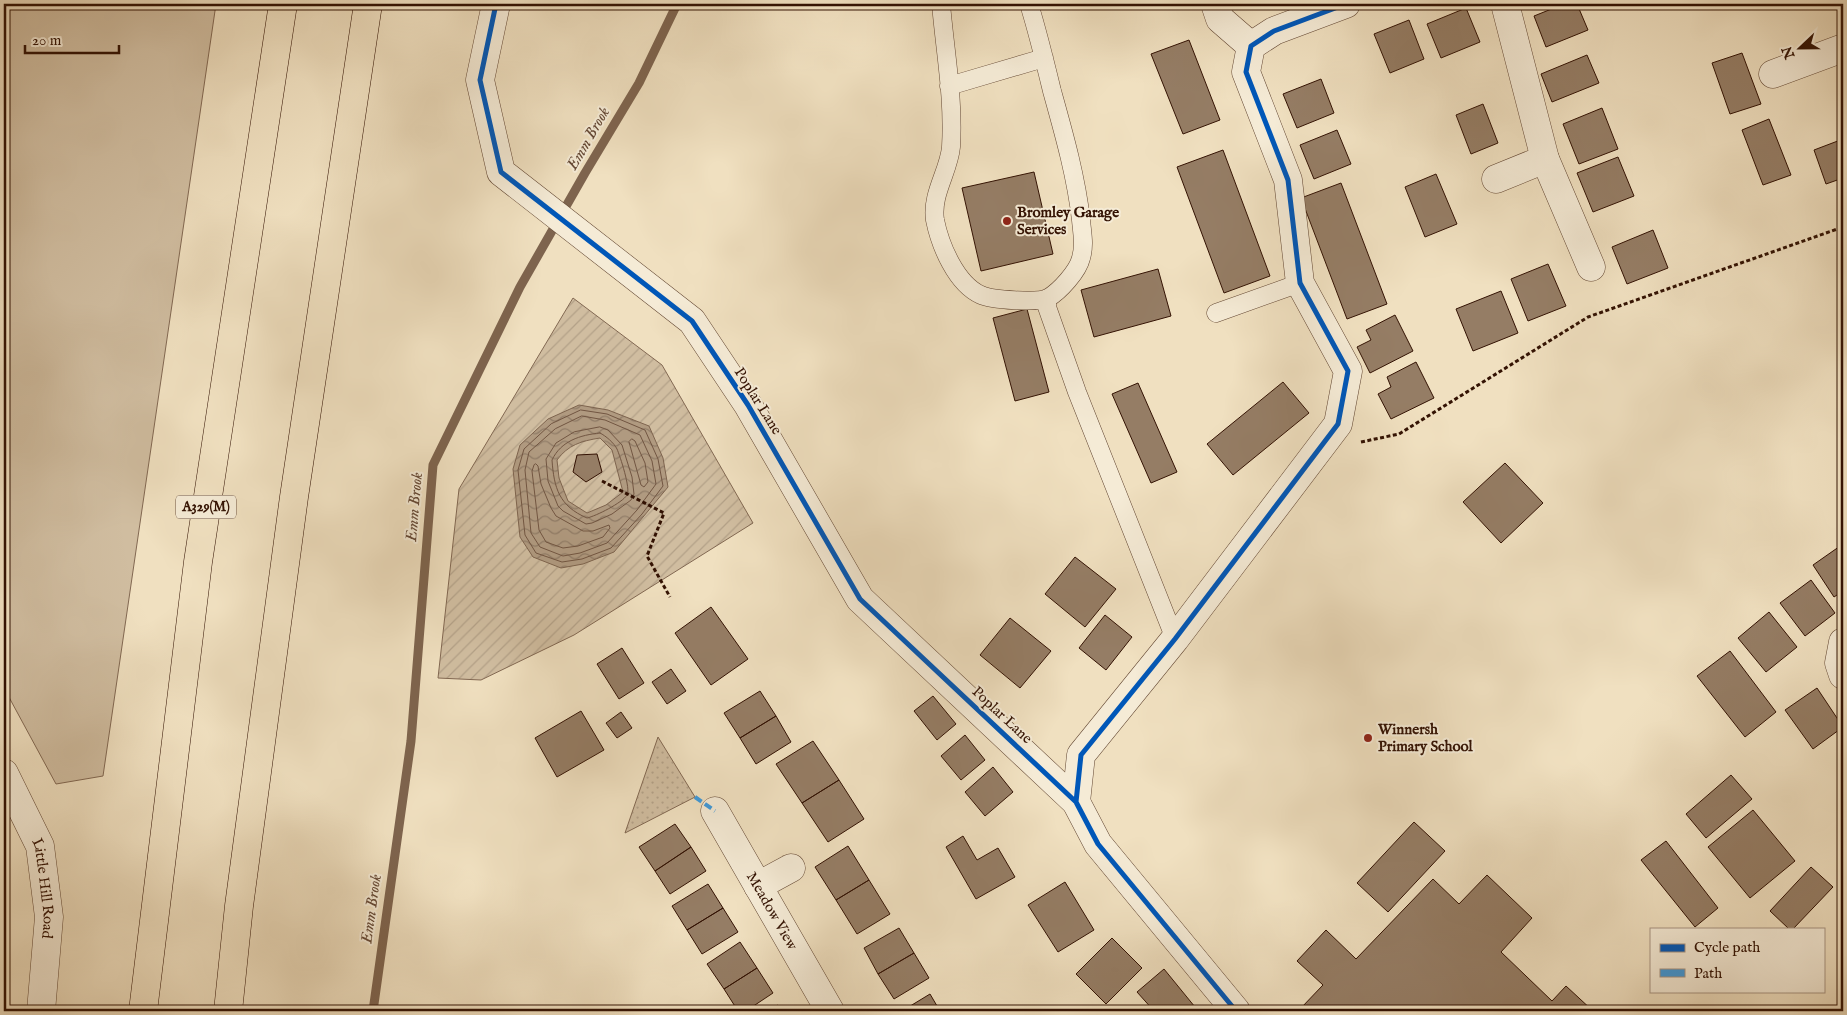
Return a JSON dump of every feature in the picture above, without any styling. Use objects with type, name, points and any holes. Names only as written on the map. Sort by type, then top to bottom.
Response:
[{"type":"highway","name":"A329(M)","points":[[144,1011],[198,562],[282,4]]},
{"type":"highway","points":[[228,1011],[240,896],[294,497],[368,4]]},
{"type":"highway","points":[[361,56],[378,4]]},
{"type":"street","name":"Poplar Lane","points":[[496,4],[480,80],[500,172],[692,321],[748,405],[860,599],[1076,802],[1098,844],[1236,1011]]},
{"type":"street","points":[[1214,4],[1220,19],[1251,46]]},
{"type":"street","points":[[1076,802],[1081,755],[1175,639],[1338,424],[1348,371],[1300,282],[1288,180],[1246,72],[1251,46],[1274,31],[1346,4]]},
{"type":"street","points":[[1505,4],[1545,159],[1591,267]]},
{"type":"street","points":[[1773,74],[1843,48]]},
{"type":"street","points":[[1496,179],[1545,159]]},
{"type":"street","points":[[1843,642],[1839,663],[1843,675]]},
{"type":"street","name":"Little Hill Road","points":[[4,772],[40,846],[49,917],[41,1011]]},
{"type":"street","name":"Meadow View","points":[[715,811],[830,1011]]},
{"type":"street","points":[[758,886],[791,868]]},
{"type":"lane","points":[[941,4],[952,111],[950,149],[939,185],[935,219],[948,257],[956,273],[981,295],[1003,300],[1047,298],[1076,269],[1083,250],[1078,199],[1071,158],[1029,4]]},
{"type":"lane","points":[[949,86],[1044,58]]},
{"type":"lane","points":[[1216,313],[1300,282]]},
{"type":"lane","points":[[1047,298],[1047,307],[1077,392],[1175,639]]},
{"type":"path","points":[[1318,452],[1399,434],[1588,317],[1843,227]]},
{"type":"path","points":[[602,481],[664,513],[647,556],[670,597]]},
{"type":"shaded area","points":[[4,4],[216,4],[103,776],[56,784],[4,688]]},
{"type":"shaded area","points":[[573,298],[662,365],[753,523],[574,635],[481,680],[438,678],[459,489]]},
{"type":"shaded area","points":[[658,737],[695,797],[625,833]]},
{"type":"water","points":[[579,405],[608,410],[649,426],[663,458],[668,487],[614,552],[583,564],[561,568],[533,557],[520,537],[513,469],[520,445],[548,419]],"holes":[[[600,438],[612,450],[623,492],[606,505],[587,513],[568,501],[559,478],[557,460],[570,447],[593,439]]]},
{"type":"building","points":[[1564,4],[1577,4],[1588,30],[1546,47],[1534,16]]},
{"type":"building","points":[[1466,8],[1480,42],[1441,58],[1427,24]]},
{"type":"building","points":[[1409,20],[1424,59],[1390,73],[1374,34]]},
{"type":"building","points":[[1189,40],[1220,120],[1183,134],[1151,54]]},
{"type":"building","points":[[1742,53],[1761,104],[1730,114],[1712,63]]},
{"type":"building","points":[[1587,55],[1599,83],[1552,102],[1541,74]]},
{"type":"building","points":[[1321,79],[1334,113],[1297,128],[1283,94]]},
{"type":"building","points":[[1483,104],[1498,143],[1471,154],[1456,115]]},
{"type":"building","points":[[1602,108],[1618,149],[1579,164],[1563,124]]},
{"type":"building","points":[[1769,119],[1791,175],[1763,185],[1742,130]]},
{"type":"building","points":[[1337,130],[1351,164],[1314,179],[1300,145]]},
{"type":"building","points":[[1843,139],[1843,178],[1826,184],[1814,150]]},
{"type":"building","points":[[1223,150],[1270,276],[1224,293],[1177,167]]},
{"type":"building","points":[[1618,157],[1634,196],[1593,212],[1577,173]]},
{"type":"building","name":"Bromley Garage Services","points":[[1034,172],[1053,254],[981,271],[962,188]]},
{"type":"building","points":[[1436,174],[1457,224],[1425,237],[1405,187]]},
{"type":"building","points":[[1341,183],[1387,304],[1347,319],[1301,198]]},
{"type":"building","points":[[1653,230],[1668,268],[1627,284],[1612,247]]},
{"type":"building","points":[[1548,264],[1566,306],[1528,321],[1511,279]]},
{"type":"building","points":[[1158,269],[1171,316],[1094,337],[1081,290]]},
{"type":"building","points":[[1501,291],[1518,333],[1473,351],[1456,309]]},
{"type":"building","points":[[1027,309],[1049,392],[1015,401],[993,318]]},
{"type":"building","points":[[1395,315],[1413,351],[1370,373],[1357,347],[1371,340],[1366,330]]},
{"type":"building","points":[[1416,362],[1434,398],[1391,419],[1378,394],[1391,387],[1387,377]]},
{"type":"building","points":[[1283,382],[1309,413],[1233,475],[1207,444]]},
{"type":"building","points":[[1138,383],[1177,472],[1151,483],[1112,394]]},
{"type":"building","points":[[597,454],[602,472],[586,482],[573,472],[577,455]]},
{"type":"building","points":[[1505,463],[1543,503],[1501,543],[1463,502]]},
{"type":"building","points":[[1843,544],[1843,591],[1834,597],[1813,565]]},
{"type":"building","points":[[1075,557],[1116,589],[1085,627],[1045,594]]},
{"type":"building","points":[[1811,580],[1835,613],[1805,636],[1780,603]]},
{"type":"building","points":[[711,607],[748,659],[711,685],[675,633]]},
{"type":"building","points":[[1769,612],[1797,647],[1766,672],[1738,638]]},
{"type":"building","points":[[1105,615],[1132,637],[1106,670],[1079,648]]},
{"type":"building","points":[[1010,618],[1051,651],[1020,688],[980,655]]},
{"type":"building","points":[[622,648],[644,683],[619,699],[597,664]]},
{"type":"building","points":[[1730,651],[1776,712],[1745,737],[1697,676]]},
{"type":"building","points":[[671,669],[686,691],[667,704],[652,682]]},
{"type":"building","points":[[1817,688],[1843,727],[1813,749],[1785,710]]},
{"type":"building","points":[[760,691],[776,716],[740,738],[724,713]]},
{"type":"building","points":[[933,696],[956,724],[937,740],[914,711]]},
{"type":"building","points":[[581,711],[604,750],[557,777],[535,738]]},
{"type":"building","points":[[621,712],[632,728],[617,738],[606,723]]},
{"type":"building","points":[[776,716],[791,742],[756,764],[740,738]]},
{"type":"building","points":[[965,735],[985,760],[961,780],[941,756]]},
{"type":"building","points":[[813,741],[839,780],[802,803],[776,764]]},
{"type":"building","points":[[993,767],[1013,792],[985,816],[965,792]]},
{"type":"building","points":[[1731,775],[1752,799],[1706,838],[1686,814]]},
{"type":"building","points":[[839,780],[864,819],[828,842],[802,803]]},
{"type":"building","points":[[1753,810],[1795,861],[1750,898],[1708,847]]},
{"type":"building","points":[[1414,822],[1445,851],[1388,912],[1357,883]]},
{"type":"building","points":[[675,824],[691,847],[655,871],[639,847]]},
{"type":"building","points":[[963,836],[977,860],[998,848],[1015,877],[976,899],[946,847]]},
{"type":"building","points":[[1666,841],[1718,908],[1695,927],[1641,860]]},
{"type":"building","points":[[848,846],[869,880],[836,900],[815,867]]},
{"type":"building","points":[[691,847],[706,871],[670,894],[655,871]]},
{"type":"building","points":[[1811,867],[1833,887],[1794,928],[1788,928],[1770,911]]},
{"type":"building","points":[[1487,875],[1532,918],[1501,952],[1552,1001],[1566,986],[1593,1011],[1304,1011],[1301,1008],[1323,985],[1297,961],[1326,930],[1356,959],[1433,879],[1459,904]]},
{"type":"building","points":[[869,880],[890,914],[857,934],[836,900]]},
{"type":"building","points":[[1065,882],[1094,930],[1058,952],[1028,905]]},
{"type":"building","points":[[708,884],[723,908],[687,930],[672,906]]},
{"type":"building","points":[[723,908],[738,932],[702,954],[687,930]]},
{"type":"building","points":[[899,928],[914,953],[878,974],[864,948]]},
{"type":"building","points":[[1112,938],[1142,968],[1106,1004],[1076,974]]},
{"type":"building","points":[[740,942],[757,968],[724,989],[707,964]]},
{"type":"building","points":[[914,953],[929,978],[894,999],[878,974]]},
{"type":"building","points":[[757,968],[773,993],[746,1011],[738,1011],[724,989]]},
{"type":"building","points":[[1164,969],[1195,1007],[1190,1011],[1154,1011],[1137,992]]},
{"type":"building","points":[[930,994],[940,1011],[902,1011]]},
{"type":"building","points":[[778,1005],[782,1011],[768,1011]]},
{"type":"waterway","name":"Emm Brook","points":[[373,1011],[411,741],[433,465],[520,287],[639,83],[677,4]]},
{"type":"marked path","points":[[695,797],[715,811]]},
{"type":"cycle path","points":[[496,4],[480,80],[501,172],[692,321],[748,405],[860,599],[1076,802],[1098,844],[1236,1011]]},
{"type":"cycle path","points":[[1076,802],[1081,755],[1175,639],[1338,424],[1348,371],[1300,283],[1288,180],[1246,72],[1251,46],[1274,31],[1346,4]]},
{"type":"place","name":"Bromley Garage Services","points":[[1007,221]]},
{"type":"place","name":"Winnersh Primary School","points":[[1368,738]]}]
